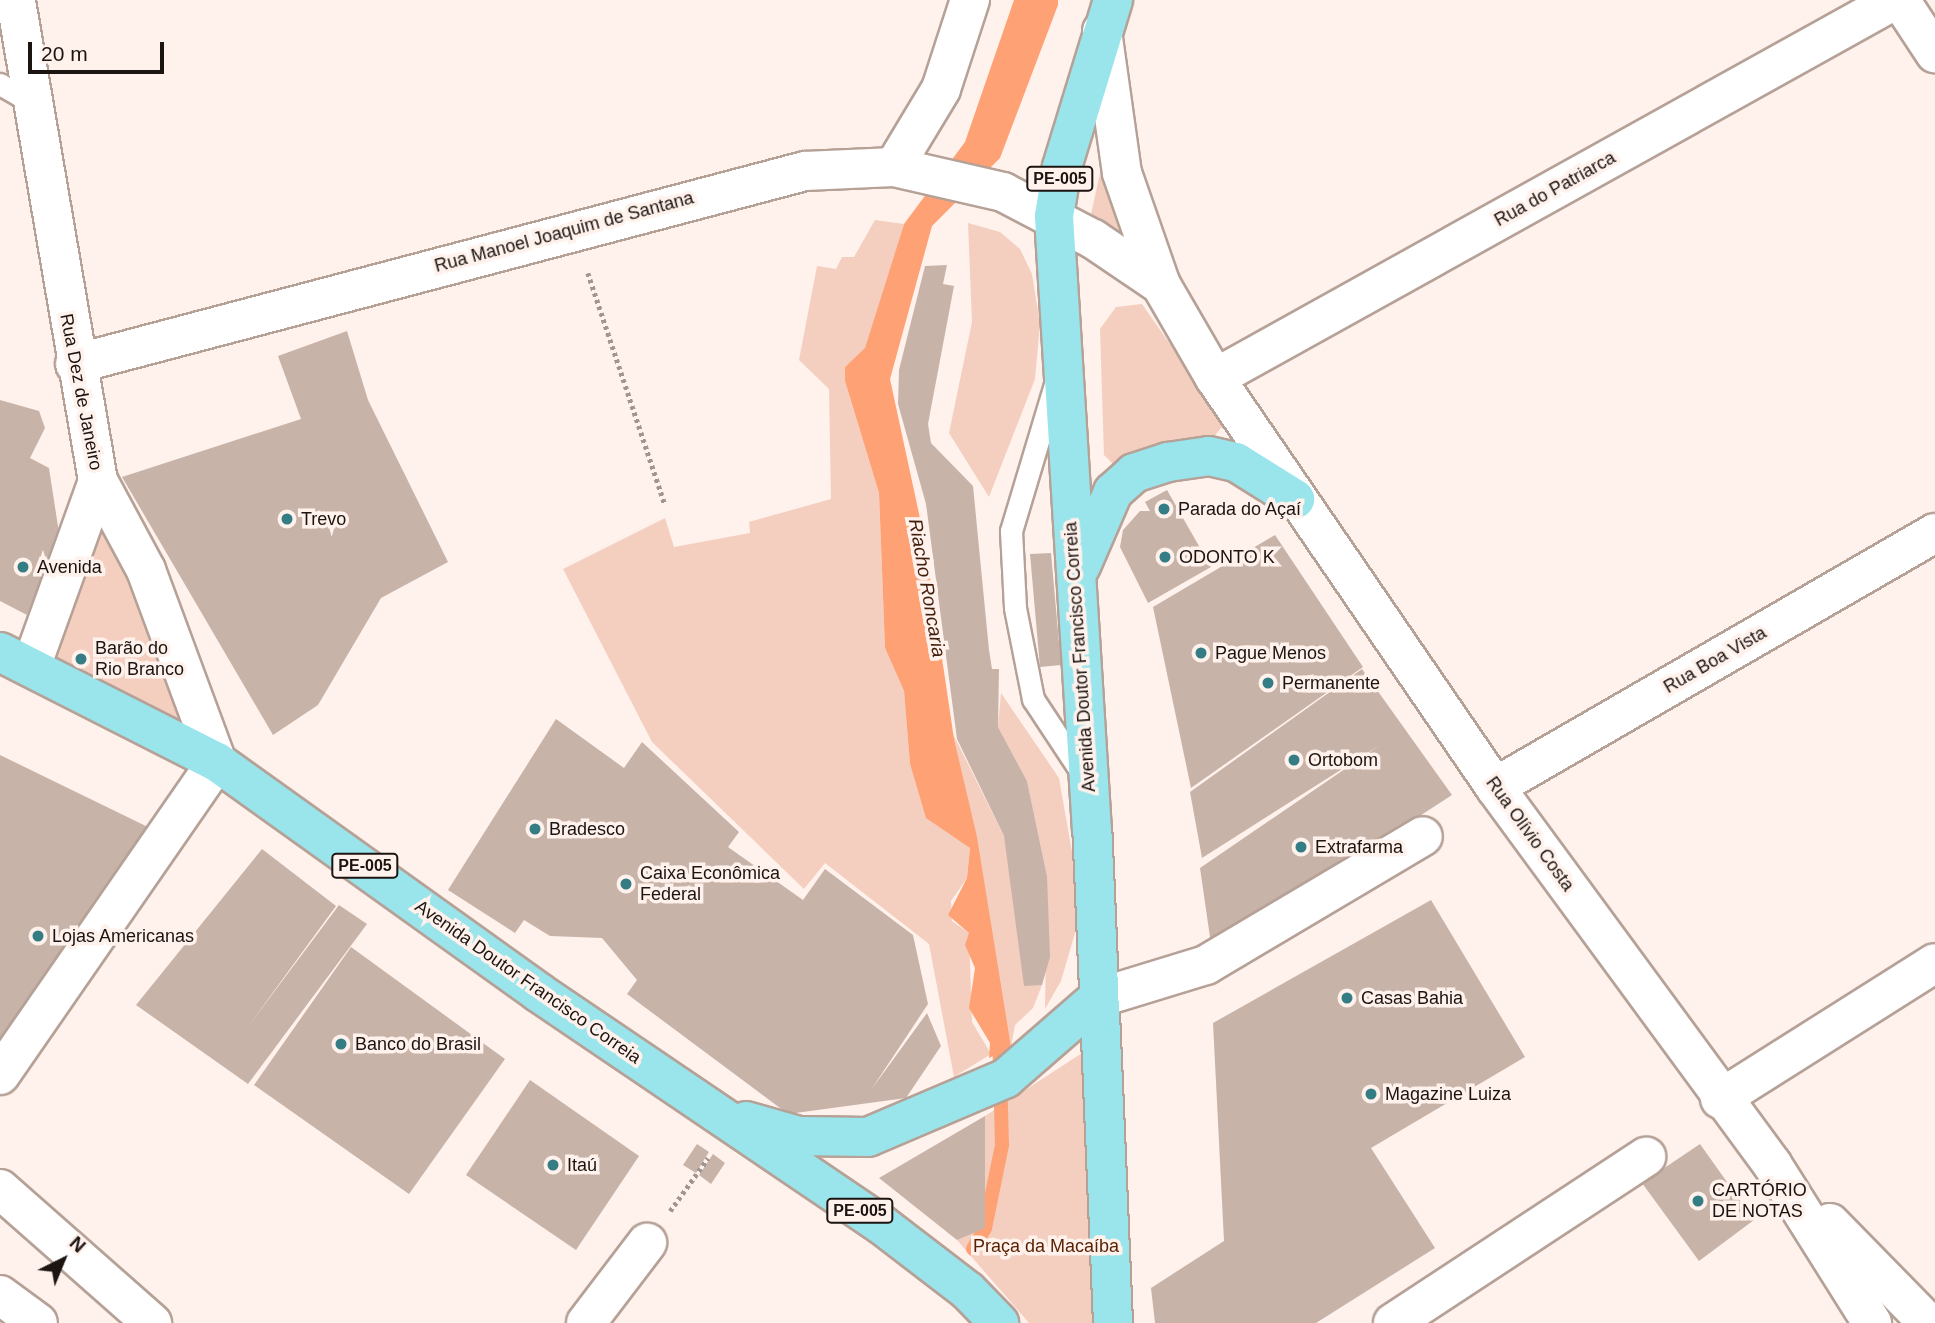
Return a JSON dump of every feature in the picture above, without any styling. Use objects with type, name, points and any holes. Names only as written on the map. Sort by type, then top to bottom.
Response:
[{"type":"main road","name":"Avenida Doutor Francisco Correia","points":[[1107,15],[1054,216],[1088,783],[1112,1323]]},
{"type":"main road","points":[[1076,581],[1097,517],[1134,473],[1209,456],[1236,463],[1295,499]]},
{"type":"main road","name":"Avenida Doutor Francisco Correia","points":[[15,660],[217,762],[722,1117],[882,1225],[968,1291],[999,1323]]},
{"type":"main road","points":[[722,1117],[799,1136],[868,1137],[946,1108],[1006,1079],[1041,1051],[1098,998]]},
{"type":"street","name":"Rua Dez de Janeiro","points":[[16,0],[15,92],[98,481],[146,570],[217,762]]},
{"type":"street","points":[[906,169],[941,89],[970,0]]},
{"type":"street","points":[[1897,0],[1935,53]]},
{"type":"street","name":"Rua do Patriarca","points":[[1215,378],[1897,0]]},
{"type":"street","points":[[1107,15],[1122,173],[1161,285]]},
{"type":"street","name":"Rua Manoel Joaquim de Santana","points":[[75,364],[770,178],[906,169],[1003,192],[1054,216]]},
{"type":"street","points":[[1054,216],[1161,285]]},
{"type":"street","name":"Rua Olívio Costa","points":[[1161,285],[1215,378],[1295,499],[1495,787],[1720,1099],[1772,1164],[1928,1323]]},
{"type":"street","points":[[15,660],[98,481]]},
{"type":"street","name":"Rua Boa Vista","points":[[1495,787],[1935,533]]},
{"type":"street","points":[[0,1075],[217,762]]},
{"type":"street","points":[[1098,998],[1206,965],[1423,836]]},
{"type":"street","points":[[1720,1099],[1935,963]]},
{"type":"street","points":[[1392,1323],[1646,1157]]},
{"type":"street","name":"Rua Olívio Costa","points":[[1772,1164],[1872,1323]]},
{"type":"street","points":[[0,1189],[152,1323]]},
{"type":"street","points":[[586,1323],[647,1243]]},
{"type":"street","points":[[0,1294],[38,1323]]},
{"type":"lane","name":"PE-005","points":[[1062,365],[1023,473],[1011,531],[1015,608],[1033,699],[1088,783]]},
{"type":"path","points":[[574,232],[665,505]]},
{"type":"path","points":[[647,1243],[722,1117]]},
{"type":"green space","points":[[1107,142],[1140,249],[1087,232]]},
{"type":"green space","points":[[875,220],[904,224],[865,349],[845,367],[845,381],[879,493],[885,648],[904,691],[910,764],[923,807],[970,848],[967,878],[951,901],[952,921],[969,933],[972,1022],[991,1054],[954,1077],[929,944],[825,863],[804,889],[652,742],[563,569],[665,518],[674,547],[750,533],[749,522],[831,499],[829,389],[799,360],[817,266],[836,269],[842,257],[854,257]]},
{"type":"green space","points":[[968,223],[1000,232],[1020,249],[1032,274],[1040,324],[1035,379],[989,497],[949,433],[972,322]]},
{"type":"green space","points":[[1142,304],[1225,423],[1208,444],[1115,466],[1104,455],[1100,329],[1116,307]]},
{"type":"green space","points":[[98,481],[217,762],[31,667]]},
{"type":"green space","points":[[1001,693],[1059,778],[1072,852],[1077,926],[1061,981],[1045,1009],[1047,876],[1027,781],[998,727]]},
{"type":"green space","points":[[953,734],[1004,836],[1042,985],[1033,1008],[1015,1025],[1011,1047]]},
{"type":"green space","name":"Praça da Macaíba","points":[[1099,1042],[1113,1323],[1029,1323],[957,1240],[984,1201],[985,1116]]},
{"type":"water","points":[[1014,0],[1058,0],[1058,5],[1000,158],[932,226],[890,379],[924,537],[954,739],[977,837],[1011,1047],[989,1058],[990,1043],[969,1008],[975,968],[965,945],[969,933],[948,915],[967,878],[970,848],[926,818],[910,764],[904,691],[885,648],[879,493],[845,381],[845,367],[865,348],[904,224],[965,142]]},
{"type":"building","points":[[947,265],[943,284],[954,286],[928,424],[931,443],[973,486],[989,650],[992,669],[999,669],[998,727],[1027,781],[1047,876],[1050,957],[1042,985],[1024,986],[1004,836],[957,739],[926,504],[898,404],[899,370],[925,266]]},
{"type":"building","name":"Trevo","points":[[347,331],[368,400],[448,562],[381,598],[318,705],[273,735],[122,477],[301,419],[278,356]]},
{"type":"building","name":"Avenida","points":[[0,400],[39,411],[45,428],[30,458],[49,468],[59,533],[27,615],[0,601]]},
{"type":"building","name":"ODONTO K","points":[[1167,490],[1211,567],[1148,603],[1120,547],[1123,530],[1140,511],[1150,511],[1145,502]]},
{"type":"building","points":[[1275,535],[1363,667],[1191,788],[1153,607]]},
{"type":"building","points":[[1051,553],[1061,665],[1040,667],[1030,554]]},
{"type":"building","points":[[1362,669],[1452,795],[1212,951],[1200,868],[1380,745],[1202,858],[1190,792]]},
{"type":"building","points":[[556,719],[624,768],[642,742],[739,832],[728,847],[803,900],[825,869],[913,935],[928,1004],[871,1090],[927,1013],[941,1046],[906,1098],[788,1114],[627,994],[637,980],[602,938],[550,936],[524,920],[515,933],[448,890]]},
{"type":"building","name":"Lojas Americanas","points":[[0,755],[152,829],[0,1042]]},
{"type":"building","points":[[262,849],[336,906],[247,1028],[339,905],[367,924],[248,1084],[136,1005]]},
{"type":"building","points":[[1431,900],[1525,1057],[1371,1148],[1435,1248],[1316,1323],[1155,1323],[1151,1288],[1224,1241],[1213,1023]]},
{"type":"building","points":[[351,947],[505,1059],[409,1194],[254,1085]]},
{"type":"building","name":"Itaú","points":[[530,1080],[639,1156],[576,1250],[466,1175]]},
{"type":"building","points":[[985,1116],[985,1228],[957,1240],[879,1178]]},
{"type":"building","points":[[697,1144],[709,1152],[696,1173],[683,1165]]},
{"type":"building","name":"CARTÓRIO DE NOTAS","points":[[1700,1144],[1754,1220],[1699,1261],[1642,1183]]},
{"type":"building","points":[[713,1154],[725,1163],[711,1184],[699,1175]]},
{"type":"waterway","name":"Riacho Roncaria","points":[[973,1249],[985,1228],[1002,1145],[999,1033]]},
{"type":"place","name":"Parada do Açaí","points":[[1164,509]]},
{"type":"place","name":"Trevo","points":[[287,519]]},
{"type":"place","name":"ODONTO K","points":[[1165,557]]},
{"type":"place","name":"Avenida","points":[[23,567]]},
{"type":"place","name":"Pague Menos","points":[[1201,653]]},
{"type":"place","name":"Barão do Rio Branco","points":[[81,659]]},
{"type":"place","name":"Permanente","points":[[1268,683]]},
{"type":"place","name":"Ortobom","points":[[1294,760]]},
{"type":"place","name":"Bradesco","points":[[535,829]]},
{"type":"place","name":"Extrafarma","points":[[1301,847]]},
{"type":"place","name":"Caixa Econômica Federal","points":[[626,884]]},
{"type":"place","name":"Lojas Americanas","points":[[38,936]]},
{"type":"place","name":"Casas Bahia","points":[[1347,998]]},
{"type":"place","name":"Banco do Brasil","points":[[341,1044]]},
{"type":"place","name":"Magazine Luiza","points":[[1371,1094]]},
{"type":"place","name":"Itaú","points":[[553,1165]]},
{"type":"place","name":"CARTÓRIO DE NOTAS","points":[[1698,1201]]}]
